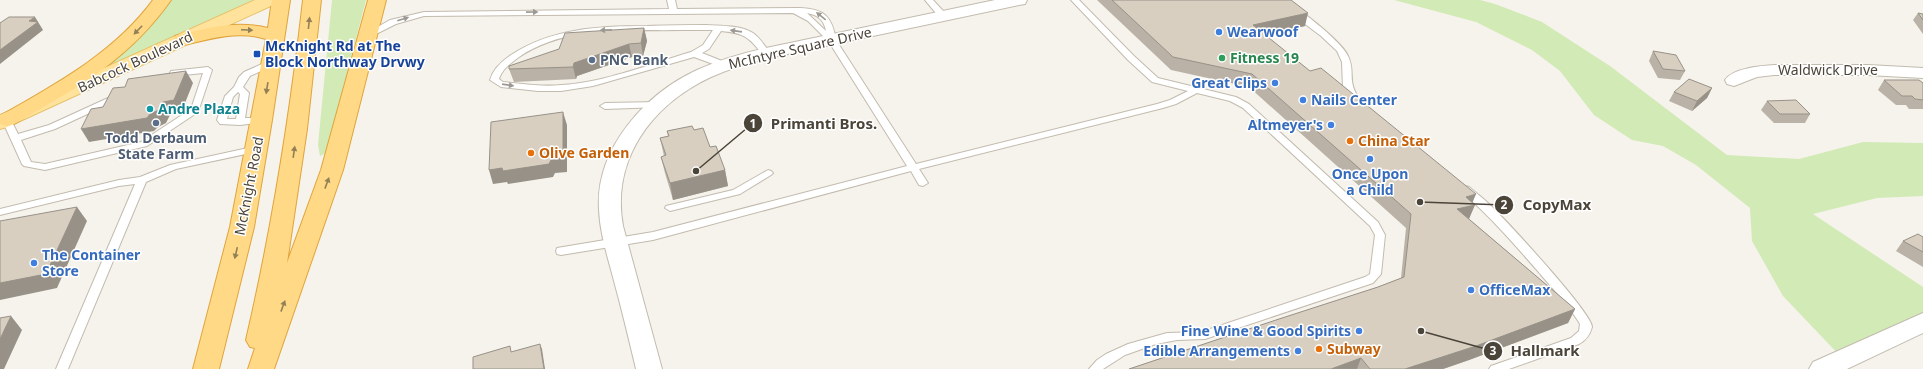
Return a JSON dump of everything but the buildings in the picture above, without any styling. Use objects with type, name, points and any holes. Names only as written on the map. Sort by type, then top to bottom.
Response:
[{"type":"highway","points":[[3,122],[63,87],[114,52],[141,27],[162,0]]},
{"type":"highway","name":"McKnight Road","points":[[206,369],[242,227],[257,149],[251,121],[271,63],[281,0]]},
{"type":"highway","points":[[252,369],[284,218],[298,119],[312,0]]},
{"type":"highway","points":[[261,369],[332,170],[377,0]]},
{"type":"highway","points":[[181,40],[216,32],[239,29],[258,30],[275,36]]},
{"type":"main road","name":"Babcock Boulevard","points":[[3,122],[269,0]]},
{"type":"street","name":"McIntyre Square Drive","points":[[649,369],[615,242],[609,203],[609,191],[615,167],[625,144],[658,104],[692,80],[724,65],[766,53],[1018,0]]},
{"type":"street","name":"Waldwick Drive","points":[[1734,80],[1754,72],[1774,70],[1868,70],[1923,73]]},
{"type":"street","points":[[1822,369],[1923,322]]},
{"type":"lane","points":[[671,0],[674,11]]},
{"type":"lane","points":[[929,0],[943,16]]},
{"type":"lane","points":[[1075,0],[1150,77],[1160,83],[1234,99],[1246,106],[1374,224],[1380,235],[1375,274],[1374,277],[1369,280],[1201,336],[1179,336],[1146,344],[1101,362],[1095,369]]},
{"type":"lane","points":[[1277,0],[1338,46],[1345,57],[1346,87],[1349,93],[1361,105]]},
{"type":"lane","points":[[794,10],[807,17],[818,29],[832,40],[923,183]]},
{"type":"lane","points":[[367,35],[393,22],[424,14],[810,10],[821,14],[831,27],[832,40]]},
{"type":"lane","points":[[718,29],[706,47],[694,54],[590,84],[561,88],[538,88],[501,84],[494,80],[496,74],[505,64],[521,50],[561,36],[582,32],[637,28],[682,27],[718,29],[746,32],[751,35],[766,53]]},
{"type":"lane","points":[[694,54],[701,55],[724,65]]},
{"type":"lane","points":[[238,88],[245,93],[251,121],[223,122],[222,120],[228,96],[238,88],[247,74],[271,63]]},
{"type":"lane","points":[[3,122],[16,138],[27,164],[45,167],[144,144],[195,110],[208,70],[164,74]]},
{"type":"lane","points":[[16,138],[52,127],[129,91]]},
{"type":"lane","points":[[561,251],[653,236],[914,167],[1160,106],[1174,102],[1194,91]]},
{"type":"lane","points":[[605,106],[658,104]]},
{"type":"lane","points":[[0,212],[119,183],[142,180],[172,167],[257,149]]},
{"type":"lane","points":[[670,208],[736,192],[768,173]]},
{"type":"lane","points":[[62,369],[142,180]]},
{"type":"lane","points":[[1456,182],[1486,207],[1502,223],[1574,306],[1586,323],[1586,331],[1575,341],[1495,369]]},
{"type":"green space","points":[[170,0],[253,0],[108,68],[107,65],[133,43],[157,19]]},
{"type":"green space","points":[[332,0],[366,0],[326,153],[320,156],[318,145]]},
{"type":"green space","points":[[1394,0],[1480,0],[1495,4],[1542,22],[1610,66],[1727,155],[1799,159],[1863,142],[1923,143],[1923,196],[1877,198],[1813,214],[1923,287],[1923,322],[1843,359],[1783,296],[1752,241],[1750,208],[1696,165],[1663,146],[1632,140],[1594,115],[1560,71],[1532,50],[1476,22]]},
{"type":"place","name":"Wearwoof","points":[[1219,32]]},
{"type":"place","name":"McKnight Rd at The Block Northway Drvwy","points":[[257,54]]},
{"type":"place","name":"Fitness 19","points":[[1222,58]]},
{"type":"place","name":"PNC Bank","points":[[592,60]]},
{"type":"place","name":"Great Clips","points":[[1275,83]]},
{"type":"place","name":"Nails Center","points":[[1303,100]]},
{"type":"place","name":"Andre Plaza","points":[[150,109]]},
{"type":"place","name":"Todd Derbaum State Farm","points":[[156,123]]},
{"type":"place","name":"Altmeyer's","points":[[1331,125]]},
{"type":"place","name":"China Star","points":[[1350,141]]},
{"type":"place","name":"Olive Garden","points":[[531,153]]},
{"type":"place","name":"Once Upon a Child","points":[[1370,159]]},
{"type":"place","name":"Primanti Bros.","points":[[696,171]]},
{"type":"place","name":"CopyMax","points":[[1420,202]]},
{"type":"place","name":"The Container Store","points":[[34,263]]},
{"type":"place","name":"OfficeMax","points":[[1471,290]]},
{"type":"place","name":"Fine Wine & Good Spirits","points":[[1359,331]]},
{"type":"place","name":"Hallmark","points":[[1421,331]]},
{"type":"place","name":"Subway","points":[[1319,349]]},
{"type":"place","name":"Edible Arrangements","points":[[1298,351]]}]
